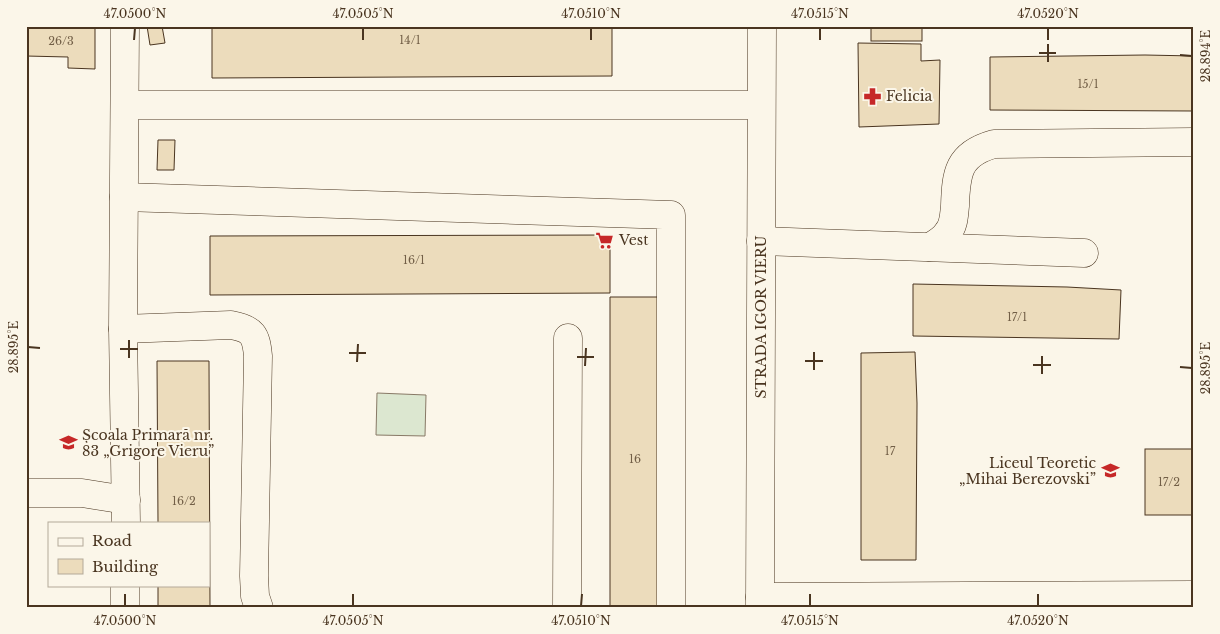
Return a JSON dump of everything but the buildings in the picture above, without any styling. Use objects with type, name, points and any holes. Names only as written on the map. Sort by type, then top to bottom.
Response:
[{"type":"street","points":[[26,493],[82,493],[126,511],[123,329],[125,26]]},
{"type":"street","name":"STRADA IGOR VIERU","points":[[760,602],[762,26]]},
{"type":"street","points":[[125,105],[761,105]]},
{"type":"street","points":[[930,247],[943,239],[949,231],[953,222],[957,174],[972,152],[981,147],[994,144],[1194,142]]},
{"type":"street","points":[[124,197],[671,215],[671,608]]},
{"type":"street","points":[[761,241],[1084,253]]},
{"type":"street","points":[[123,329],[231,325],[244,327],[256,340],[258,356],[254,576],[255,596],[259,608]]},
{"type":"street","points":[[567,608],[568,338]]},
{"type":"street","points":[[126,586],[126,608]]},
{"type":"street","points":[[760,602],[1194,595]]},
{"type":"green space","points":[[377,393],[426,395],[425,436],[376,435]]},
{"type":"place","name":"Felicia","points":[[872,96]]},
{"type":"place","name":"Vest","points":[[605,240]]},
{"type":"place","name":"Școala Primară nr. 83 „Grigore Vieru”","points":[[68,443]]},
{"type":"place","name":"Liceul Teoretic „Mihai Berezovski”","points":[[1110,471]]}]
